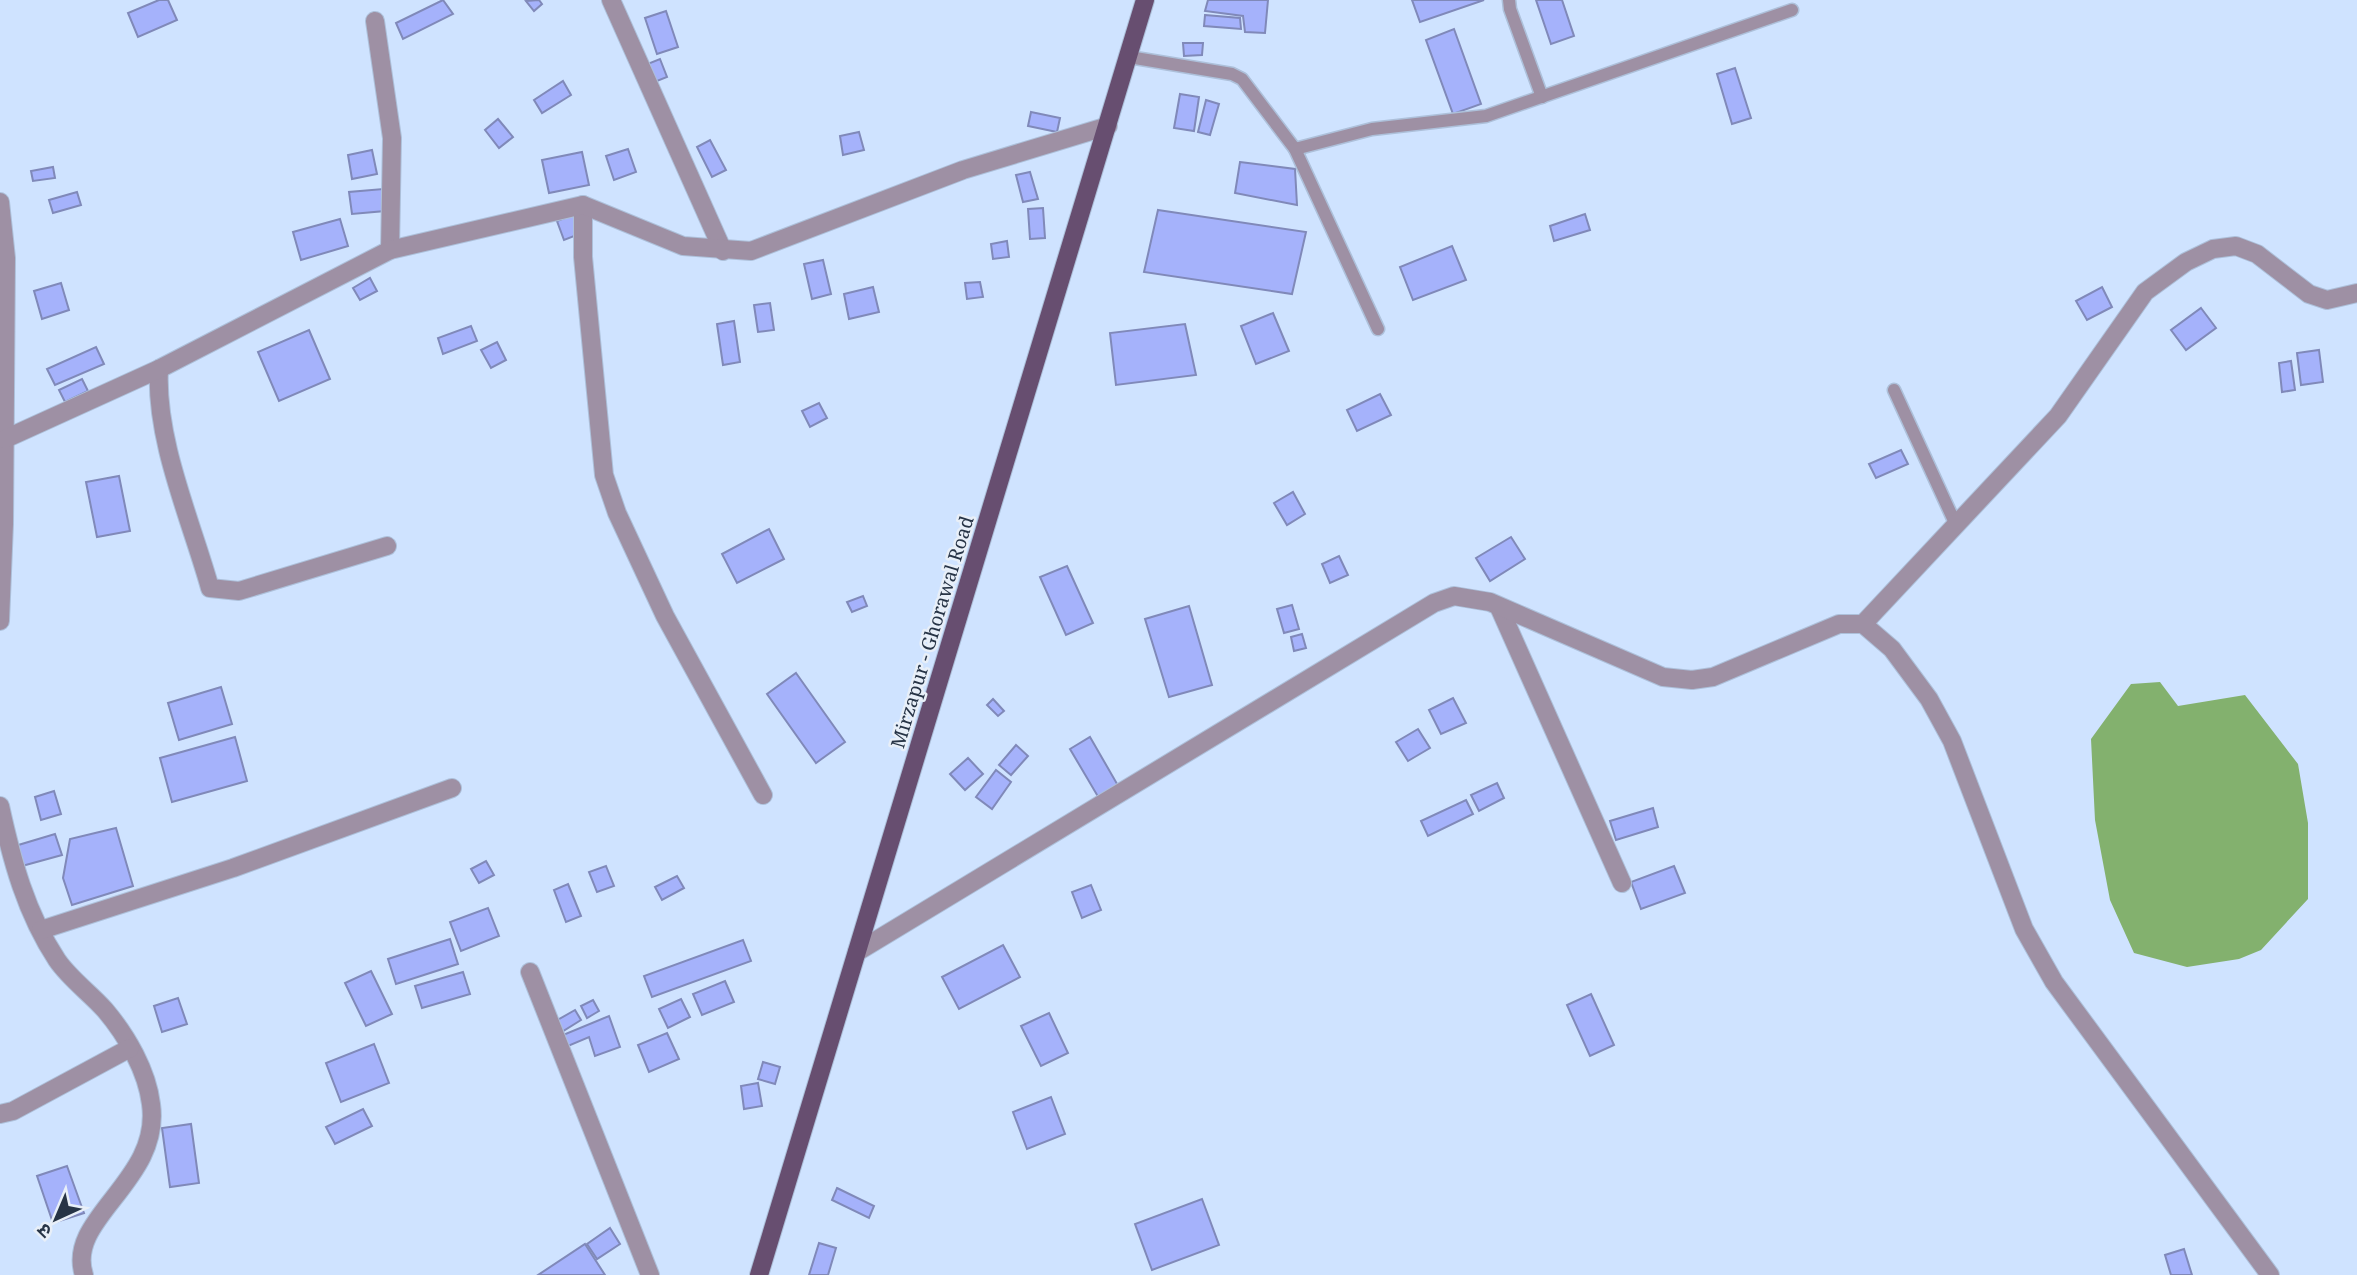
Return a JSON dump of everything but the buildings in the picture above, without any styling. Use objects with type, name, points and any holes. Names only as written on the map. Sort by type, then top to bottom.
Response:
[{"type":"main road","name":"Mirzapur - Ghorawal Road","points":[[759,1275],[1145,0]]},
{"type":"street","points":[[611,0],[723,251]]},
{"type":"street","points":[[375,21],[392,138],[390,250]]},
{"type":"street","points":[[5,439],[159,369],[390,250],[583,205],[683,246],[751,251],[963,170],[1108,126]]},
{"type":"street","points":[[0,202],[6,258],[0,621]]},
{"type":"street","points":[[583,205],[583,257],[604,475],[617,513],[665,616],[763,795]]},
{"type":"street","points":[[1863,624],[2058,416],[2145,292],[2186,262],[2213,249],[2236,246],[2256,254],[2309,294],[2327,300],[2357,293]]},
{"type":"street","points":[[159,369],[158,392],[177,478],[210,588],[240,591],[387,546]]},
{"type":"street","points":[[857,952],[1434,603],[1454,596],[1471,597],[1499,607],[1662,677],[1692,680],[1713,677],[1839,624],[1863,624],[1892,649],[1929,699],[1952,741],[2024,929],[2054,982],[2270,1275]]},
{"type":"street","points":[[1499,607],[1622,883]]},
{"type":"street","points":[[41,930],[233,868],[452,788]]},
{"type":"street","points":[[0,806],[24,897],[41,930],[60,964],[106,1012],[139,1060],[149,1086],[152,1108],[151,1136],[144,1157],[131,1178],[96,1219],[85,1240],[81,1266],[84,1275]]},
{"type":"street","points":[[530,972],[650,1275]]},
{"type":"street","points":[[0,1114],[13,1111],[130,1048]]},
{"type":"lane","points":[[1509,0],[1542,97]]},
{"type":"lane","points":[[1295,149],[1372,129],[1486,116],[1792,10]]},
{"type":"lane","points":[[1129,57],[1232,74],[1242,79],[1295,149],[1378,329]]},
{"type":"lane","points":[[1894,390],[1956,525]]},
{"type":"shaded area","points":[[2160,682],[2178,706],[2245,695],[2298,764],[2308,823],[2308,899],[2261,950],[2239,959],[2187,967],[2134,953],[2110,900],[2095,820],[2091,739],[2131,684]]}]
